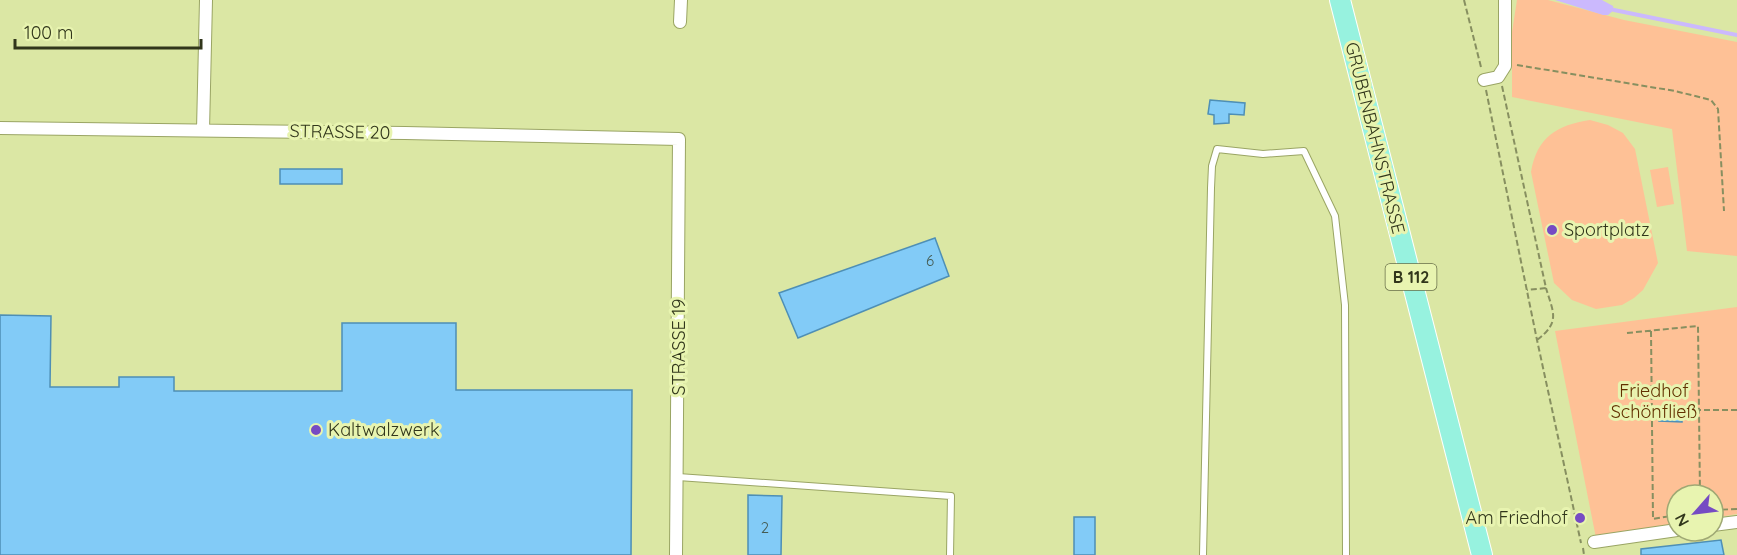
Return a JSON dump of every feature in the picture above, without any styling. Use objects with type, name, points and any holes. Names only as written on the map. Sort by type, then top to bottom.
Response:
[{"type":"main road","name":"GRUBENBAHNSTRASSE","points":[[1340,0],[1482,555]]},
{"type":"street","points":[[203,130],[206,0]]},
{"type":"street","points":[[680,22],[681,0]]},
{"type":"street","points":[[1484,80],[1498,77],[1505,64],[1505,0]]},
{"type":"street","name":"STRASSE 20","points":[[0,128],[679,139]]},
{"type":"street","name":"STRASSE 19","points":[[676,555],[679,139]]},
{"type":"street","points":[[1594,542],[1665,532]]},
{"type":"lane","points":[[1203,555],[1211,188],[1212,166],[1217,149],[1263,154],[1304,151],[1335,216],[1345,305],[1346,555]]},
{"type":"lane","points":[[678,477],[951,496],[950,555]]},
{"type":"path","points":[[1464,0],[1484,80],[1536,340],[1584,555]]},
{"type":"path","points":[[1505,64],[1675,91],[1712,100],[1718,109],[1724,211]]},
{"type":"path","points":[[1498,77],[1503,88],[1553,313],[1554,324],[1548,332],[1536,340]]},
{"type":"path","points":[[1527,290],[1546,288]]},
{"type":"path","points":[[1627,333],[1698,326],[1701,483]]},
{"type":"path","points":[[1651,331],[1653,519],[1665,517]]},
{"type":"path","points":[[1651,410],[1683,407],[1689,411],[1737,410]]},
{"type":"green space","points":[[1517,0],[1548,0],[1624,20],[1737,42],[1737,256],[1687,251],[1672,129],[1512,97],[1512,32]]},
{"type":"green space","name":"Sportplatz","points":[[1590,120],[1608,125],[1623,133],[1635,149],[1658,263],[1643,290],[1634,298],[1622,305],[1596,309],[1572,300],[1554,283],[1531,172],[1538,150],[1550,135],[1568,125]]},
{"type":"green space","points":[[1668,167],[1674,204],[1657,207],[1650,170]]},
{"type":"green space","name":"Friedhof Schönfließ","points":[[1737,307],[1737,514],[1725,516],[1725,483],[1665,483],[1665,526],[1596,538],[1555,331]]},
{"type":"shaded area","points":[[1555,0],[1602,0],[1613,6],[1614,10],[1608,15],[1603,15]]},
{"type":"building","points":[[1210,100],[1245,103],[1244,115],[1229,114],[1229,123],[1214,124],[1214,115],[1208,114]]},
{"type":"building","points":[[280,169],[342,169],[342,184],[280,184]]},
{"type":"building","points":[[935,238],[949,276],[798,338],[779,293]]},
{"type":"building","name":"Kaltwalzwerk","points":[[0,315],[51,316],[50,387],[119,387],[119,377],[174,377],[174,391],[342,391],[342,323],[456,323],[456,390],[632,390],[631,555],[0,555]]},
{"type":"building","points":[[1659,411],[1682,411],[1682,422],[1659,421]]},
{"type":"building","points":[[748,495],[782,496],[781,555],[748,555]]},
{"type":"building","points":[[1074,517],[1095,517],[1095,555],[1074,555]]},
{"type":"building","points":[[1694,543],[1722,543],[1724,555],[1641,555],[1641,549]]},
{"type":"waterway","points":[[1614,10],[1737,35]]},
{"type":"place","name":"Sportplatz","points":[[1552,230]]},
{"type":"place","name":"Kaltwalzwerk","points":[[316,430]]},
{"type":"place","name":"Am Friedhof","points":[[1580,518]]}]
